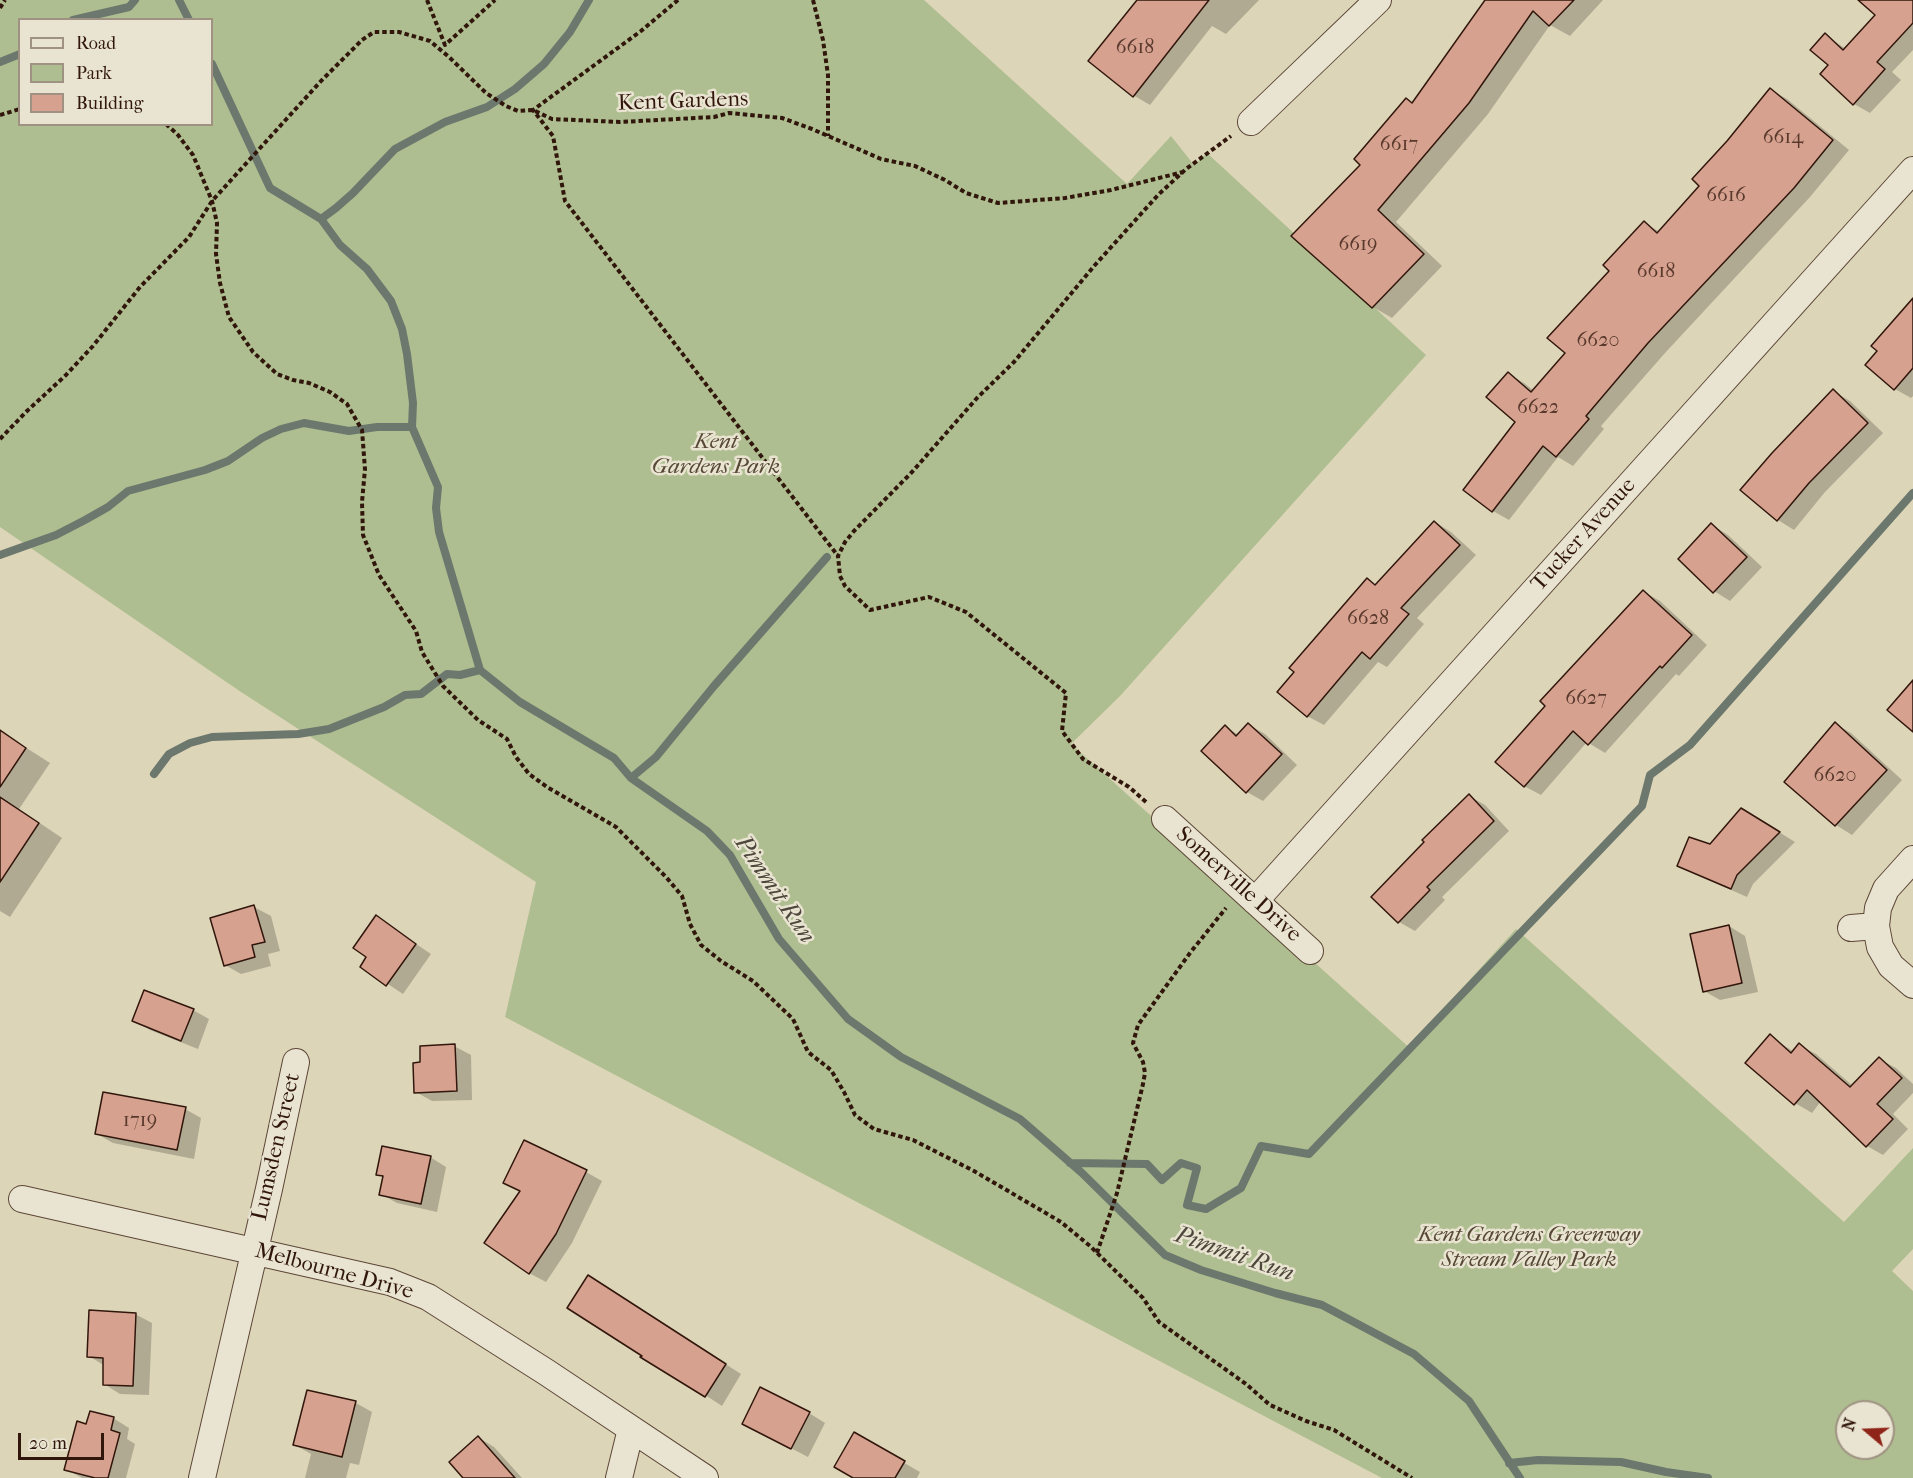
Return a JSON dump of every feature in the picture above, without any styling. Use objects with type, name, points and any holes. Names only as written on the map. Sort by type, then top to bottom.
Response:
[{"type":"street","points":[[1251,122],[1378,0]]},
{"type":"street","name":"Tucker Avenue","points":[[1249,895],[1913,170]]},
{"type":"street","name":"Somerville Drive","points":[[1165,819],[1310,951]]},
{"type":"street","points":[[1913,859],[1886,889],[1878,908],[1863,927],[1880,947],[1891,966],[1913,986]]},
{"type":"street","name":"Lumsden Street","points":[[202,1478],[296,1062]]},
{"type":"street","name":"Melbourne Drive","points":[[22,1199],[390,1282],[429,1297],[705,1478]]},
{"type":"street","points":[[620,1478],[631,1430]]},
{"type":"path","points":[[0,8],[5,0]]},
{"type":"path","points":[[428,0],[445,45],[495,0]]},
{"type":"path","points":[[678,0],[641,31],[532,110],[553,136],[565,201],[838,556],[840,576],[845,586],[870,610],[929,597],[966,612],[1066,693],[1062,731],[1083,759],[1130,787],[1165,819]]},
{"type":"path","points":[[813,0],[823,40],[828,75],[828,136]]},
{"type":"path","name":"Kent Gardens","points":[[212,201],[341,60],[374,32],[399,32],[430,41],[486,93],[518,111],[532,110],[552,119],[620,122],[714,117],[729,113],[782,118],[881,159],[915,166],[966,193],[998,203],[1065,198],[1112,190],[1183,172]]},
{"type":"path","points":[[0,115],[18,110]]},
{"type":"path","name":"Kent Gardens","points":[[838,556],[854,531],[877,510],[977,398],[1014,362],[1095,265],[1158,195],[1183,172],[1251,122]]},
{"type":"path","points":[[168,126],[193,155],[212,201],[217,223],[216,254],[220,283],[229,317],[253,352],[277,374],[309,383],[330,393],[346,404],[362,430],[365,469],[362,502],[363,536],[378,575],[416,631],[422,652],[434,668],[443,686],[478,720],[507,739],[516,757],[529,774],[616,827],[666,877],[682,896],[690,924],[701,945],[720,961],[753,981],[793,1019],[808,1052],[831,1070],[855,1115],[874,1129],[914,1140],[994,1182],[1061,1222],[1143,1298],[1159,1322],[1246,1384],[1270,1405],[1306,1421],[1334,1430],[1412,1478]]},
{"type":"path","points":[[0,439],[93,346],[141,287],[189,237],[212,201]]},
{"type":"path","points":[[1097,1253],[1117,1193],[1143,1084],[1143,1062],[1133,1043],[1138,1025],[1190,953],[1249,895]]},
{"type":"green space","name":"Kent Gardens Park","points":[[0,0],[924,0],[1127,184],[1171,136],[1194,165],[1207,153],[1426,355],[1120,696],[1071,744],[1412,1050],[1455,996],[1516,929],[1844,1222],[1913,1148],[1913,1249],[1892,1271],[1913,1291],[1913,1478],[1382,1478],[505,1017],[536,882],[241,692],[0,527]]},
{"type":"building","points":[[1137,0],[1209,0],[1133,97],[1088,61]]},
{"type":"building","points":[[1485,0],[1574,0],[1549,26],[1533,11],[1469,103],[1378,210],[1424,254],[1372,308],[1291,236],[1360,165],[1354,159],[1406,98],[1412,103]]},
{"type":"building","points":[[1858,0],[1913,0],[1913,23],[1877,62],[1885,69],[1853,105],[1820,74],[1828,65],[1810,50],[1825,33],[1843,50],[1875,15]]},
{"type":"building","points":[[1770,88],[1833,140],[1794,188],[1648,343],[1586,416],[1589,419],[1556,457],[1543,446],[1492,512],[1463,490],[1515,422],[1486,397],[1508,372],[1531,392],[1565,353],[1547,338],[1609,271],[1603,265],[1644,221],[1657,233],[1699,186],[1692,179],[1727,141]]},
{"type":"building","points":[[1913,298],[1913,368],[1894,390],[1865,365],[1877,351],[1871,346]]},
{"type":"building","points":[[1833,389],[1868,423],[1809,483],[1777,521],[1740,490]]},
{"type":"building","points":[[1434,521],[1460,545],[1401,608],[1409,614],[1370,659],[1362,652],[1307,717],[1277,692],[1294,672],[1289,668],[1367,578],[1375,585]]},
{"type":"building","points":[[1711,523],[1747,557],[1713,593],[1678,559]]},
{"type":"building","points":[[1643,590],[1692,635],[1662,668],[1660,666],[1588,745],[1573,731],[1524,787],[1495,762],[1545,706],[1540,701]]},
{"type":"building","points":[[1913,680],[1913,732],[1887,710]]},
{"type":"building","points":[[1835,722],[1887,770],[1835,826],[1784,782]]},
{"type":"building","points":[[1248,723],[1282,754],[1246,793],[1201,751],[1225,725],[1236,736]]},
{"type":"building","points":[[0,730],[26,748],[0,787]]},
{"type":"building","points":[[1469,794],[1494,821],[1427,887],[1430,890],[1398,923],[1371,897],[1424,842],[1422,840]]},
{"type":"building","points":[[0,797],[39,823],[0,882]]},
{"type":"building","points":[[1741,808],[1780,832],[1737,875],[1731,889],[1677,866],[1689,837],[1710,844]]},
{"type":"building","points":[[254,905],[265,942],[252,945],[255,957],[224,966],[210,918]]},
{"type":"building","points":[[376,915],[416,944],[386,986],[360,967],[366,957],[353,948]]},
{"type":"building","points":[[1729,925],[1742,983],[1703,992],[1690,934]]},
{"type":"building","points":[[144,990],[194,1009],[181,1041],[132,1021]]},
{"type":"building","points":[[1770,1034],[1791,1053],[1799,1043],[1850,1087],[1879,1057],[1902,1078],[1877,1104],[1893,1119],[1866,1147],[1807,1090],[1794,1105],[1745,1063]]},
{"type":"building","points":[[455,1044],[457,1091],[414,1093],[413,1063],[420,1062],[420,1046]]},
{"type":"building","points":[[103,1092],[186,1107],[177,1150],[95,1134]]},
{"type":"building","points":[[524,1140],[587,1170],[556,1234],[529,1274],[484,1243],[520,1191],[503,1183]]},
{"type":"building","points":[[382,1146],[431,1156],[421,1204],[379,1195],[383,1176],[376,1175]]},
{"type":"building","points":[[588,1275],[726,1364],[705,1397],[567,1308]]},
{"type":"building","points":[[89,1310],[136,1313],[133,1386],[103,1385],[103,1358],[87,1357]]},
{"type":"building","points":[[760,1387],[810,1412],[791,1449],[742,1424]]},
{"type":"building","points":[[307,1390],[356,1401],[342,1457],[293,1445]]},
{"type":"building","points":[[90,1411],[114,1417],[111,1430],[120,1433],[108,1478],[95,1478],[64,1470],[77,1421],[86,1424]]},
{"type":"building","points":[[854,1432],[905,1461],[895,1478],[853,1478],[834,1467]]},
{"type":"building","points":[[478,1436],[515,1478],[463,1478],[449,1462]]},
{"type":"waterway","points":[[82,18],[129,7],[135,0]]},
{"type":"waterway","name":"Pimmit Run","points":[[179,0],[188,18]]},
{"type":"waterway","points":[[321,219],[353,193],[395,149],[445,122],[487,107],[515,89],[544,64],[570,32],[589,0]]},
{"type":"waterway","points":[[0,62],[18,55]]},
{"type":"waterway","name":"Pimmit Run","points":[[213,66],[270,188],[321,219],[340,245],[367,269],[391,301],[402,329],[407,354],[413,403],[412,427],[438,487],[436,508],[439,532],[480,670],[520,702],[614,758],[631,778],[707,831],[730,855],[779,939],[848,1019],[901,1057],[1020,1119],[1082,1173],[1165,1255],[1201,1270],[1322,1305],[1414,1354],[1469,1401],[1520,1478]]},
{"type":"waterway","points":[[0,555],[56,535],[108,507],[128,491],[205,470],[228,461],[262,438],[281,429],[304,423],[349,431],[377,427],[412,427]]},
{"type":"waterway","points":[[1070,1163],[1147,1164],[1162,1180],[1181,1163],[1197,1168],[1187,1205],[1206,1209],[1241,1188],[1261,1146],[1309,1154],[1642,806],[1650,775],[1690,745],[1913,493]]},
{"type":"waterway","points":[[631,778],[656,757],[714,686],[827,557]]},
{"type":"waterway","points":[[154,774],[169,754],[190,743],[212,737],[298,734],[329,729],[384,707],[405,695],[421,694],[447,674],[460,675],[480,670]]},
{"type":"waterway","points":[[1509,1463],[1538,1460],[1621,1462],[1708,1478]]},
{"type":"park label","name":"Kent Gardens Greenway Stream Valley Park","points":[[1529,1248]]}]
